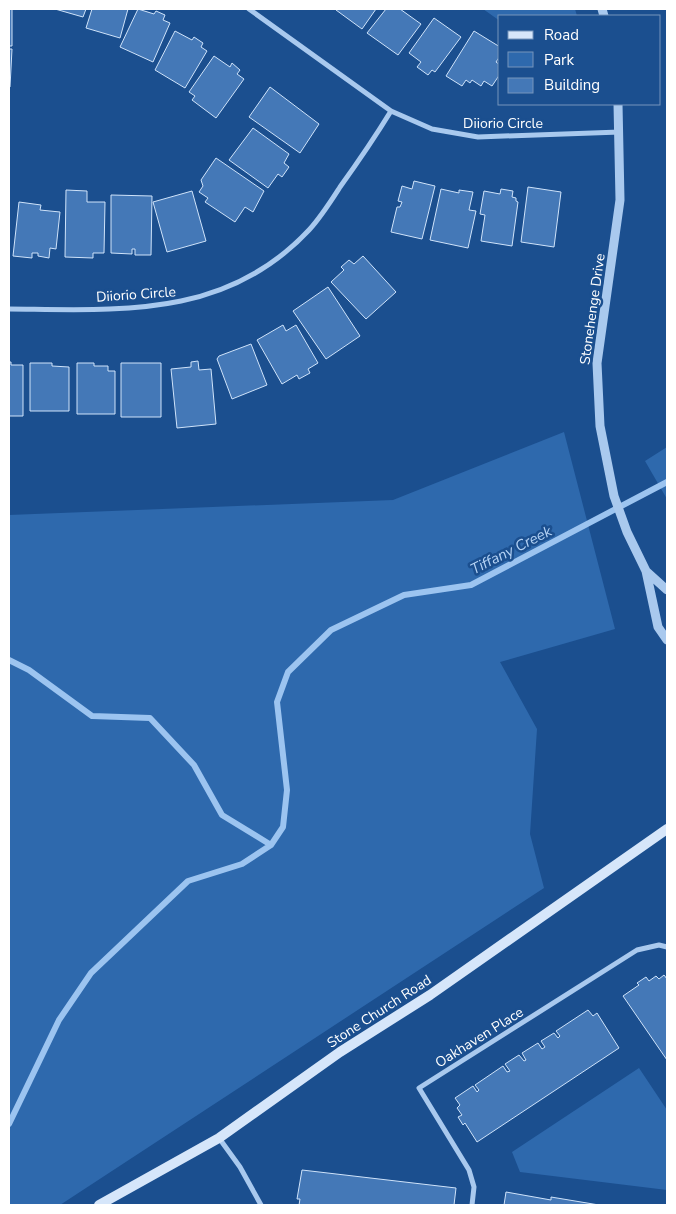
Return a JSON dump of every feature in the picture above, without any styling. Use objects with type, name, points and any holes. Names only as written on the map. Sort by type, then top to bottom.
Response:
[{"type":"main road","name":"Stone Church Road","points":[[99,1205],[219,1138],[340,1052],[430,995],[667,829]]},
{"type":"street","name":"Diiorio Circle","points":[[249,9],[391,111],[419,125],[462,135],[496,137],[620,132]]},
{"type":"street","name":"Stonehenge Drive","points":[[618,105],[621,172],[618,227],[597,363],[600,426],[614,496],[627,532],[646,571],[658,626],[667,640]]},
{"type":"street","name":"Diiorio Circle","points":[[9,309],[150,307],[193,300],[229,288],[251,277],[293,246],[310,229],[391,111]]},
{"type":"street","name":"Stonehenge Drive","points":[[646,571],[667,590]]},
{"type":"street","name":"Oakhaven Place","points":[[472,1205],[474,1187],[469,1170],[419,1088],[637,950],[659,945],[667,947]]},
{"type":"street","points":[[219,1138],[242,1171],[261,1205]]},
{"type":"green space","points":[[483,9],[575,9],[577,15],[498,15],[498,20]]},
{"type":"green space","points":[[564,432],[615,629],[500,662],[537,729],[530,834],[544,888],[60,1205],[9,1205],[9,515],[393,500]]},
{"type":"green space","points":[[667,447],[667,499],[645,461]]},
{"type":"green space","points":[[639,1068],[667,1110],[667,1190],[520,1172],[512,1152]]},
{"type":"building","points":[[9,9],[12,9],[12,46],[9,46]]},
{"type":"building","points":[[55,9],[86,9],[83,17]]},
{"type":"building","points":[[92,9],[128,9],[120,38],[86,28]]},
{"type":"building","points":[[138,9],[154,14],[156,11],[165,15],[163,20],[170,23],[153,62],[120,47]]},
{"type":"building","points":[[337,9],[376,9],[362,29]]},
{"type":"building","points":[[386,9],[400,9],[421,24],[398,55],[367,33]]},
{"type":"building","points":[[434,18],[461,37],[435,72],[432,70],[428,75],[417,67],[421,62],[409,53]]},
{"type":"building","points":[[175,31],[192,40],[194,37],[203,43],[201,47],[207,51],[185,88],[155,70]]},
{"type":"building","points":[[474,31],[498,46],[498,59],[496,62],[498,64],[498,77],[492,86],[484,81],[481,86],[472,80],[470,83],[466,80],[462,86],[446,76]]},
{"type":"building","points":[[9,49],[12,49],[10,87],[9,87]]},
{"type":"building","points":[[214,56],[230,67],[232,63],[240,70],[237,74],[244,79],[216,118],[192,100],[195,96],[189,92]]},
{"type":"building","points":[[270,87],[319,124],[300,153],[249,117]]},
{"type":"building","points":[[253,128],[289,154],[284,163],[289,167],[282,177],[278,174],[268,188],[229,160]]},
{"type":"building","points":[[216,158],[264,191],[253,212],[245,207],[235,222],[205,202],[208,198],[199,192],[203,186],[201,180]]},
{"type":"building","points":[[414,181],[435,186],[422,239],[391,232],[397,207],[400,207],[402,202],[398,201],[402,186],[412,189]]},
{"type":"building","points":[[528,187],[561,192],[554,247],[521,242]]},
{"type":"building","points":[[441,189],[459,193],[459,190],[473,192],[469,210],[476,211],[468,248],[430,240]]},
{"type":"building","points":[[501,189],[513,191],[512,197],[516,198],[518,202],[512,246],[481,241],[485,215],[480,214],[484,191],[500,194]]},
{"type":"building","points":[[66,190],[87,191],[87,202],[105,202],[104,253],[93,253],[93,258],[65,257]]},
{"type":"building","points":[[192,191],[206,241],[167,252],[153,202]]},
{"type":"building","points":[[111,195],[152,196],[151,255],[135,255],[135,249],[132,249],[132,254],[111,253]]},
{"type":"building","points":[[19,202],[41,205],[40,210],[60,212],[56,249],[50,248],[49,258],[38,256],[38,253],[32,253],[32,258],[13,256]]},
{"type":"building","points":[[363,256],[396,292],[366,319],[331,282],[344,270],[341,267],[349,260],[354,264]]},
{"type":"building","points":[[328,287],[360,336],[326,359],[293,311]]},
{"type":"building","points":[[283,325],[286,331],[296,325],[318,363],[308,369],[310,373],[299,379],[297,375],[282,384],[257,340]]},
{"type":"building","points":[[251,344],[267,385],[232,399],[217,359],[219,356]]},
{"type":"building","points":[[198,361],[199,370],[211,369],[216,424],[177,428],[171,369],[191,367],[191,362]]},
{"type":"building","points":[[9,362],[11,362],[11,365],[23,365],[23,416],[9,416]]},
{"type":"building","points":[[30,363],[52,363],[52,366],[69,367],[69,411],[30,411]]},
{"type":"building","points":[[77,363],[94,363],[94,366],[108,366],[108,371],[115,371],[115,414],[77,414]]},
{"type":"building","points":[[121,363],[161,363],[161,417],[121,417]]},
{"type":"building","points":[[664,975],[667,979],[667,1060],[623,996],[639,985],[637,983],[646,977],[649,981],[656,976],[659,979]]},
{"type":"building","points":[[588,1010],[593,1016],[597,1013],[619,1048],[477,1142],[465,1123],[463,1125],[458,1117],[462,1115],[457,1108],[460,1105],[455,1098],[473,1086],[477,1092],[479,1090],[475,1085],[503,1066],[507,1072],[510,1071],[505,1064],[519,1055],[524,1061],[526,1060],[522,1053],[538,1043],[542,1049],[545,1047],[541,1041],[554,1033],[558,1038],[560,1036],[556,1031]]},
{"type":"building","points":[[302,1170],[456,1188],[454,1205],[299,1205],[300,1199],[297,1199]]},
{"type":"building","points":[[506,1192],[551,1200],[551,1197],[599,1205],[504,1205]]},
{"type":"waterway","name":"Tiffany Creek","points":[[9,1124],[59,1020],[91,973],[188,881],[242,864],[271,845],[283,827],[287,790],[277,702],[288,672],[331,630],[404,595],[471,585],[667,482]]},
{"type":"waterway","points":[[9,660],[29,670],[92,716],[150,718],[194,765],[222,815],[271,845]]}]
